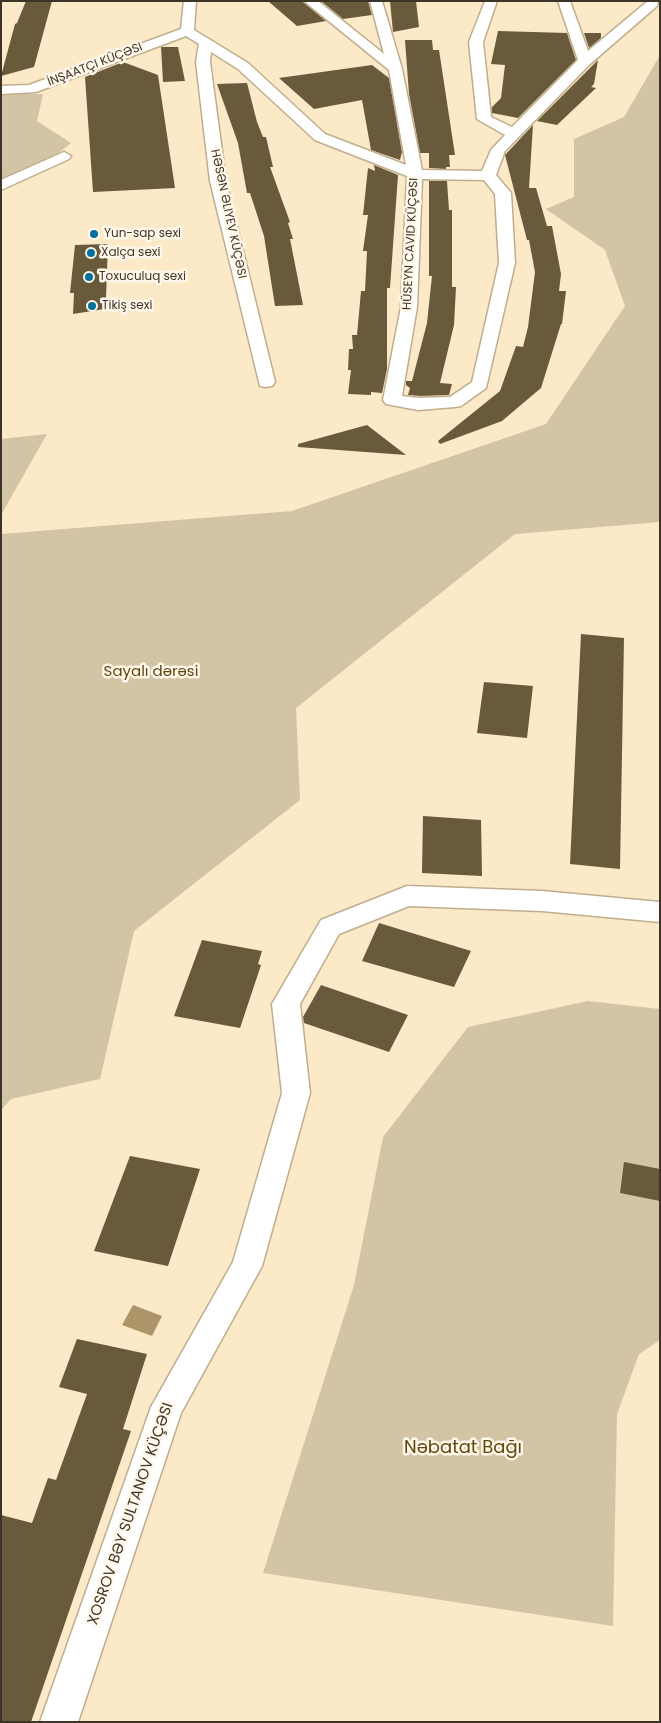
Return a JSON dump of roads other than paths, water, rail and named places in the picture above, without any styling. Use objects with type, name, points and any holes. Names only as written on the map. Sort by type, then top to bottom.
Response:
[{"type":"street","points":[[187,31],[190,1]]},
{"type":"street","points":[[310,1],[395,69]]},
{"type":"street","name":"HÜSEYN CAVID KÜÇƏSI","points":[[376,1],[395,69],[415,174],[409,307],[392,400],[418,404],[455,402],[480,384],[507,263],[503,193],[488,176]]},
{"type":"street","points":[[491,1],[476,42],[484,119],[512,133]]},
{"type":"street","points":[[564,1],[585,61]]},
{"type":"street","points":[[187,31],[243,66],[320,137],[415,174],[488,176],[498,150],[512,133],[585,61],[654,4]]},
{"type":"street","points":[[1,90],[31,89],[187,31]]},
{"type":"street","name":"HƏSƏN ƏLIYEV KÜÇƏSI","points":[[205,44],[203,62],[218,181],[266,382]]},
{"type":"street","points":[[1,186],[64,156]]},
{"type":"street","name":"XOSROV BƏY SULTANOV KÜÇƏSI","points":[[58,1722],[167,1407],[246,1266],[296,1093],[286,1004],[330,927],[407,896],[542,901],[660,912]]},
{"type":"place","name":"Yun-sap sexi","points":[[94,234]]},
{"type":"place","name":"Xalça sexi","points":[[91,253]]},
{"type":"place","name":"Toxuculuq sexi","points":[[89,277]]},
{"type":"place","name":"Tikiş sexi","points":[[92,306]]},
{"type":"park label","name":"Sayalı dərəsi","points":[[151,672]]},
{"type":"park label","name":"Nəbatat Bağı","points":[[463,1448]]}]
